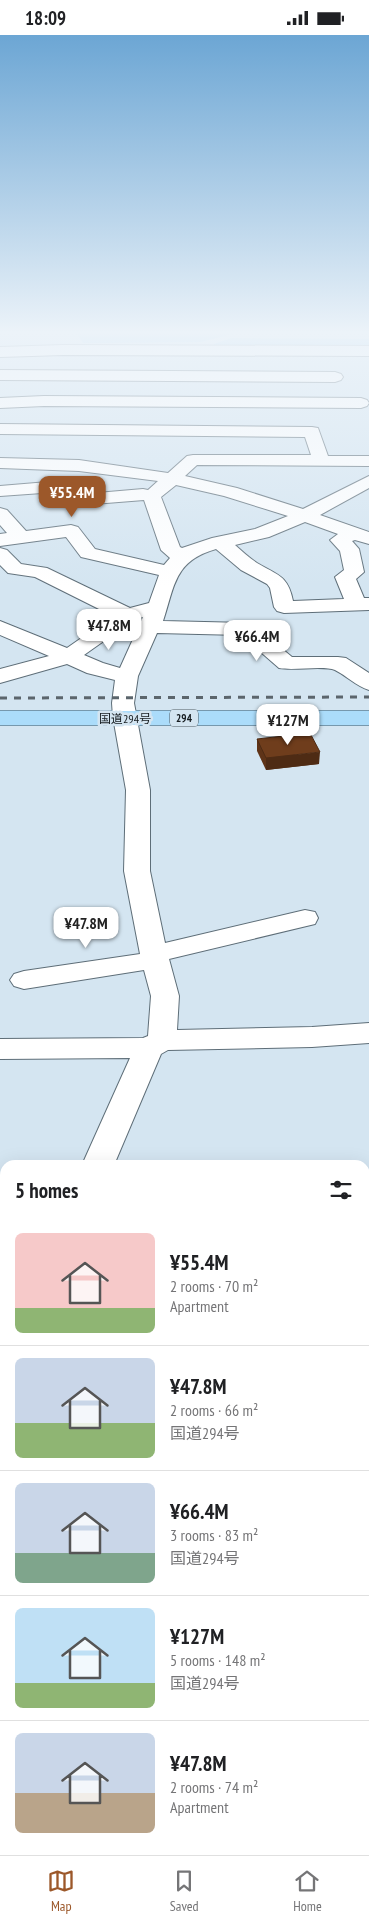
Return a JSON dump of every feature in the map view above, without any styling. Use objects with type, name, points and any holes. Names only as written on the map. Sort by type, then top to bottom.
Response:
[{"type":"highway","name":"国道294号","points":[[0,718],[369,718]]},
{"type":"street","points":[[81,454],[98,430],[102,417]]},
{"type":"street","points":[[0,429],[312,432],[322,462]]},
{"type":"street","points":[[0,463],[81,454],[212,487],[362,535]]},
{"type":"street","points":[[0,491],[48,487],[56,502],[143,494],[152,495],[193,460],[369,461]]},
{"type":"street","points":[[100,1160],[156,1044],[165,996],[154,957],[137,871],[138,790],[124,717],[123,703],[126,676],[176,564],[190,551],[219,542],[254,536],[304,515],[366,485]]},
{"type":"street","points":[[152,495],[176,564]]},
{"type":"street","points":[[0,514],[21,537]]},
{"type":"street","points":[[0,540],[71,531],[88,553],[176,564]]},
{"type":"street","points":[[362,535],[340,540],[349,549],[354,572],[344,577],[362,604]]},
{"type":"street","points":[[219,542],[248,566],[274,580],[280,587],[284,607],[362,604]]},
{"type":"street","points":[[0,554],[15,569],[40,572],[128,615],[246,629],[288,663],[338,663],[369,683]]},
{"type":"street","points":[[0,676],[68,657],[128,615]]},
{"type":"street","points":[[0,627],[95,668],[126,676]]},
{"type":"street","points":[[342,667],[369,664]]},
{"type":"street","points":[[24,980],[154,957],[305,918]]},
{"type":"street","points":[[0,1049],[156,1044],[369,1033]]},
{"type":"building","points":[[310,733],[320,752],[266,758],[257,739]]},
{"type":"railway","points":[[0,698],[369,697]]}]
